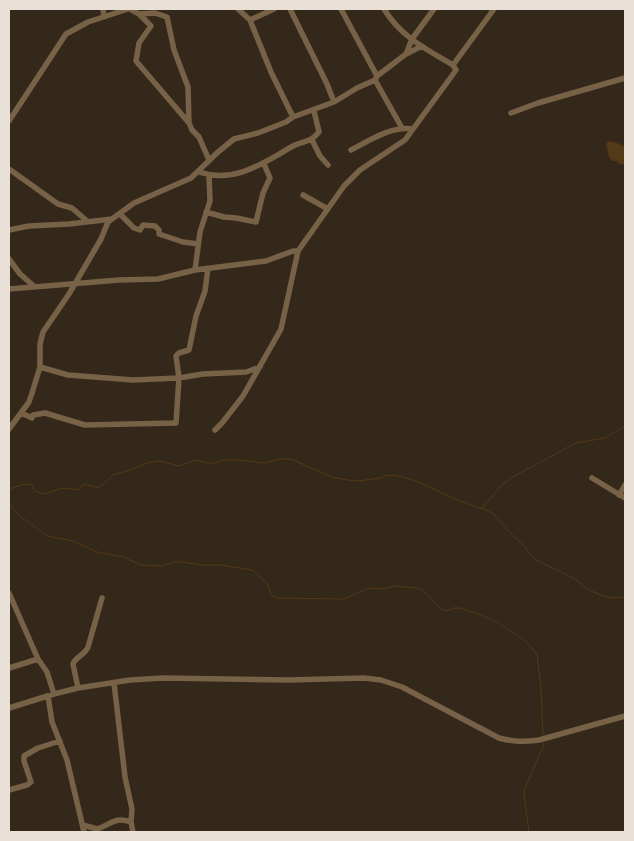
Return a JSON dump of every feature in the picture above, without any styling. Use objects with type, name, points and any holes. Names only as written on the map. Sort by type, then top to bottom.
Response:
[{"type":"street","points":[[103,9],[104,17]]},
{"type":"street","points":[[9,121],[66,34],[88,22],[129,9],[139,14],[151,26],[139,43],[136,61],[199,137],[209,160]]},
{"type":"street","points":[[238,9],[250,20],[271,72],[293,117]]},
{"type":"street","points":[[250,20],[274,9]]},
{"type":"street","points":[[290,9],[334,102]]},
{"type":"street","points":[[341,9],[402,128]]},
{"type":"street","points":[[215,430],[243,396],[281,329],[298,251],[344,186],[360,170],[405,140],[456,70],[453,65],[412,40],[398,29],[384,9]]},
{"type":"street","points":[[406,54],[412,40],[434,9]]},
{"type":"street","points":[[453,65],[494,9]]},
{"type":"street","points":[[139,14],[155,13],[167,17],[174,50],[188,87],[188,123]]},
{"type":"street","points":[[9,429],[29,402],[40,368],[40,344],[43,332],[65,301],[99,244],[108,222],[134,203],[180,184],[199,172],[209,160],[234,139],[258,133],[286,122],[293,117],[314,111],[334,102],[376,78],[406,54],[422,46]]},
{"type":"street","points":[[511,113],[538,103],[625,78]]},
{"type":"street","points":[[199,172],[209,175],[233,174],[264,164],[299,143],[312,140],[319,132],[314,111]]},
{"type":"street","points":[[351,150],[389,132],[402,128],[413,130]]},
{"type":"street","points":[[312,140],[320,156],[328,165]]},
{"type":"street","points":[[206,212],[256,222],[263,193],[270,178],[264,164]]},
{"type":"street","points":[[9,169],[58,204],[72,208],[87,221]]},
{"type":"street","points":[[194,270],[198,244],[210,201],[209,175]]},
{"type":"street","points":[[303,195],[328,209]]},
{"type":"street","points":[[120,214],[134,228],[140,230],[143,225],[155,226],[159,230],[159,234],[171,239],[198,244]]},
{"type":"street","points":[[9,230],[30,226],[112,219]]},
{"type":"street","points":[[9,289],[158,279],[194,270],[252,264],[266,261],[293,250],[298,251]]},
{"type":"street","points":[[9,259],[20,274],[35,287]]},
{"type":"street","points":[[21,413],[32,418],[33,415],[45,413],[85,425],[176,423],[179,378],[176,356],[188,350],[196,316],[205,292],[208,268]]},
{"type":"street","points":[[40,368],[82,377],[133,380],[246,372],[260,367]]},
{"type":"street","points":[[592,478],[625,498]]},
{"type":"street","points":[[619,495],[625,485]]},
{"type":"street","points":[[9,593],[38,659],[47,672],[51,695],[52,722],[68,760],[84,829],[97,829],[114,821],[125,820],[131,822]]},
{"type":"street","points":[[78,688],[73,664],[88,647],[102,598]]},
{"type":"street","points":[[9,668],[38,659]]},
{"type":"street","points":[[9,708],[78,688],[163,678],[288,680],[364,678],[381,680],[402,687],[499,738],[514,742],[539,740],[625,716]]},
{"type":"street","points":[[114,683],[125,777],[132,809],[131,822],[133,832]]},
{"type":"street","points":[[9,790],[31,782],[24,756],[38,748],[60,741]]},
{"type":"shaded area","points":[[609,141],[625,147],[625,165],[617,163],[618,161],[613,161],[609,157],[606,144]]},
{"type":"waterway","points":[[482,508],[500,487],[511,478],[576,443],[605,438],[625,426]]},
{"type":"waterway","points":[[9,489],[25,484],[32,485],[35,491],[45,494],[62,488],[78,490],[84,484],[99,488],[113,475],[147,463],[160,461],[179,466],[195,460],[208,463],[216,463],[222,460],[264,463],[280,459],[291,459],[332,477],[347,480],[358,481],[395,475],[416,481],[488,511],[495,515],[536,560],[573,578],[589,590],[603,596],[613,598],[625,597]]},
{"type":"waterway","points":[[9,504],[21,517],[48,536],[73,541],[97,552],[123,557],[141,565],[162,566],[182,562],[252,570],[267,583],[271,595],[276,598],[344,599],[369,588],[382,589],[395,586],[422,590],[441,609],[447,611],[453,608],[460,608],[479,614],[497,622],[524,640],[537,655],[541,687],[543,736]]},
{"type":"waterway","points":[[529,832],[524,794],[543,747],[543,742]]}]
